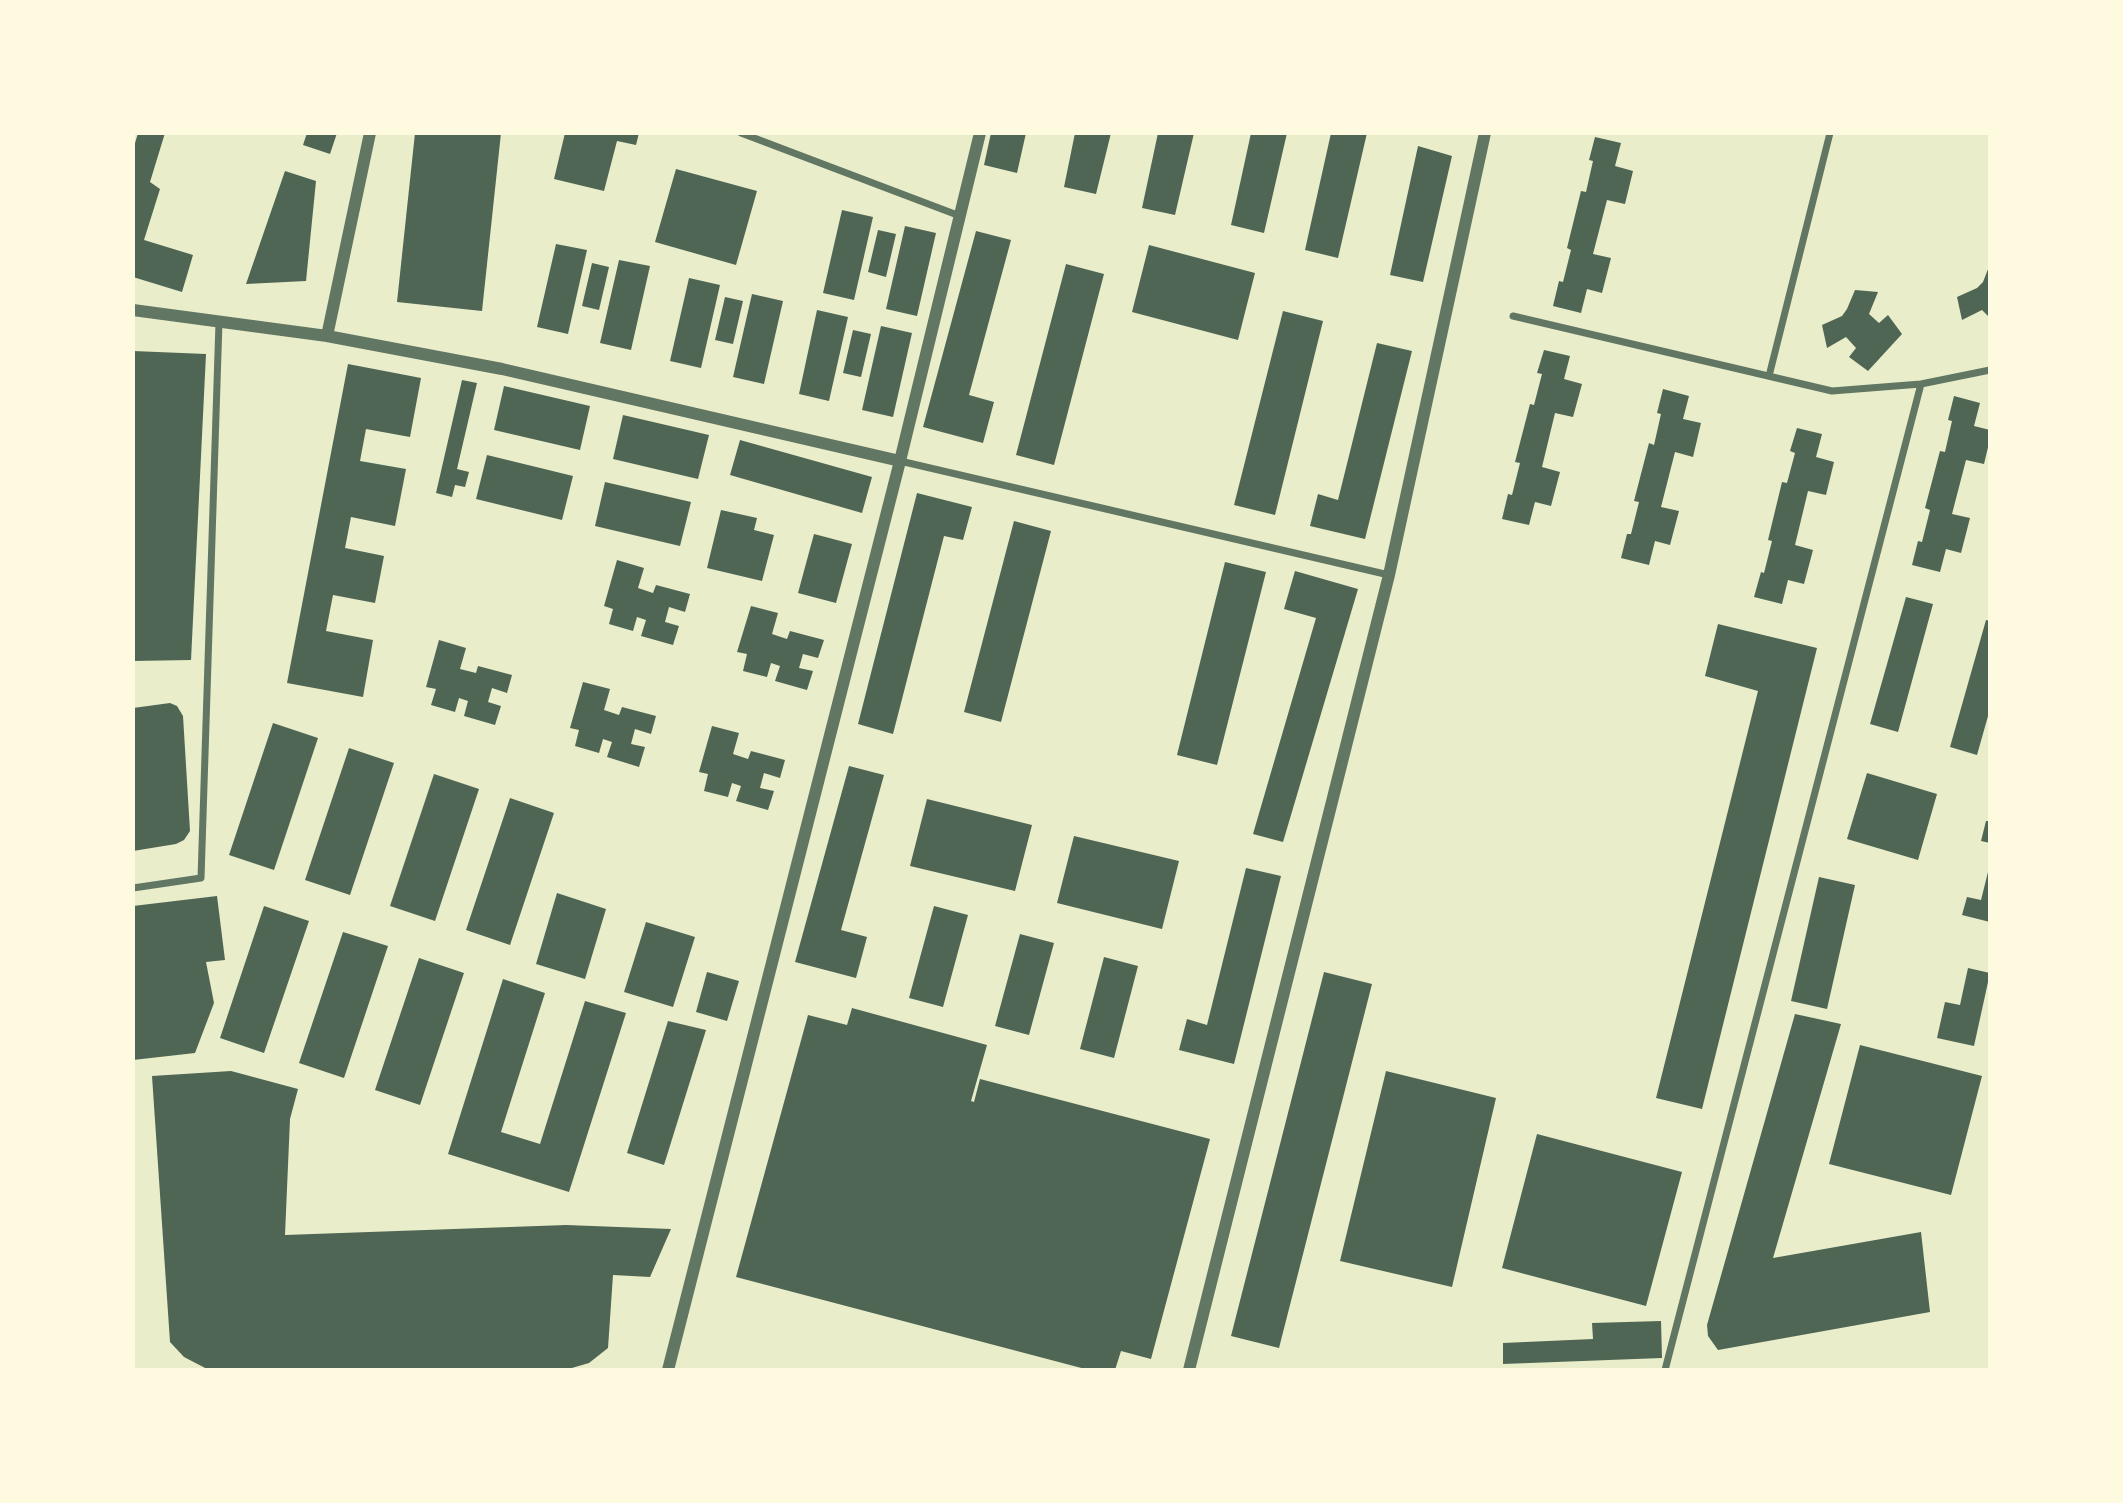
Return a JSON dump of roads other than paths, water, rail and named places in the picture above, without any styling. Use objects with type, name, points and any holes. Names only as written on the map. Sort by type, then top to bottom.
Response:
[{"type":"street","points":[[327,336],[370,133]]},
{"type":"street","points":[[741,133],[960,216]]},
{"type":"street","points":[[668,1370],[900,461],[980,133]]},
{"type":"street","points":[[1189,1370],[1389,575],[1485,133]]},
{"type":"street","points":[[1769,376],[1830,133]]},
{"type":"street","points":[[133,310],[327,336],[502,369],[1389,575]]},
{"type":"street","points":[[1513,316],[1832,391],[1921,384],[1990,370]]},
{"type":"street","points":[[133,888],[201,877],[219,322]]},
{"type":"street","points":[[1665,1370],[1921,384]]}]
